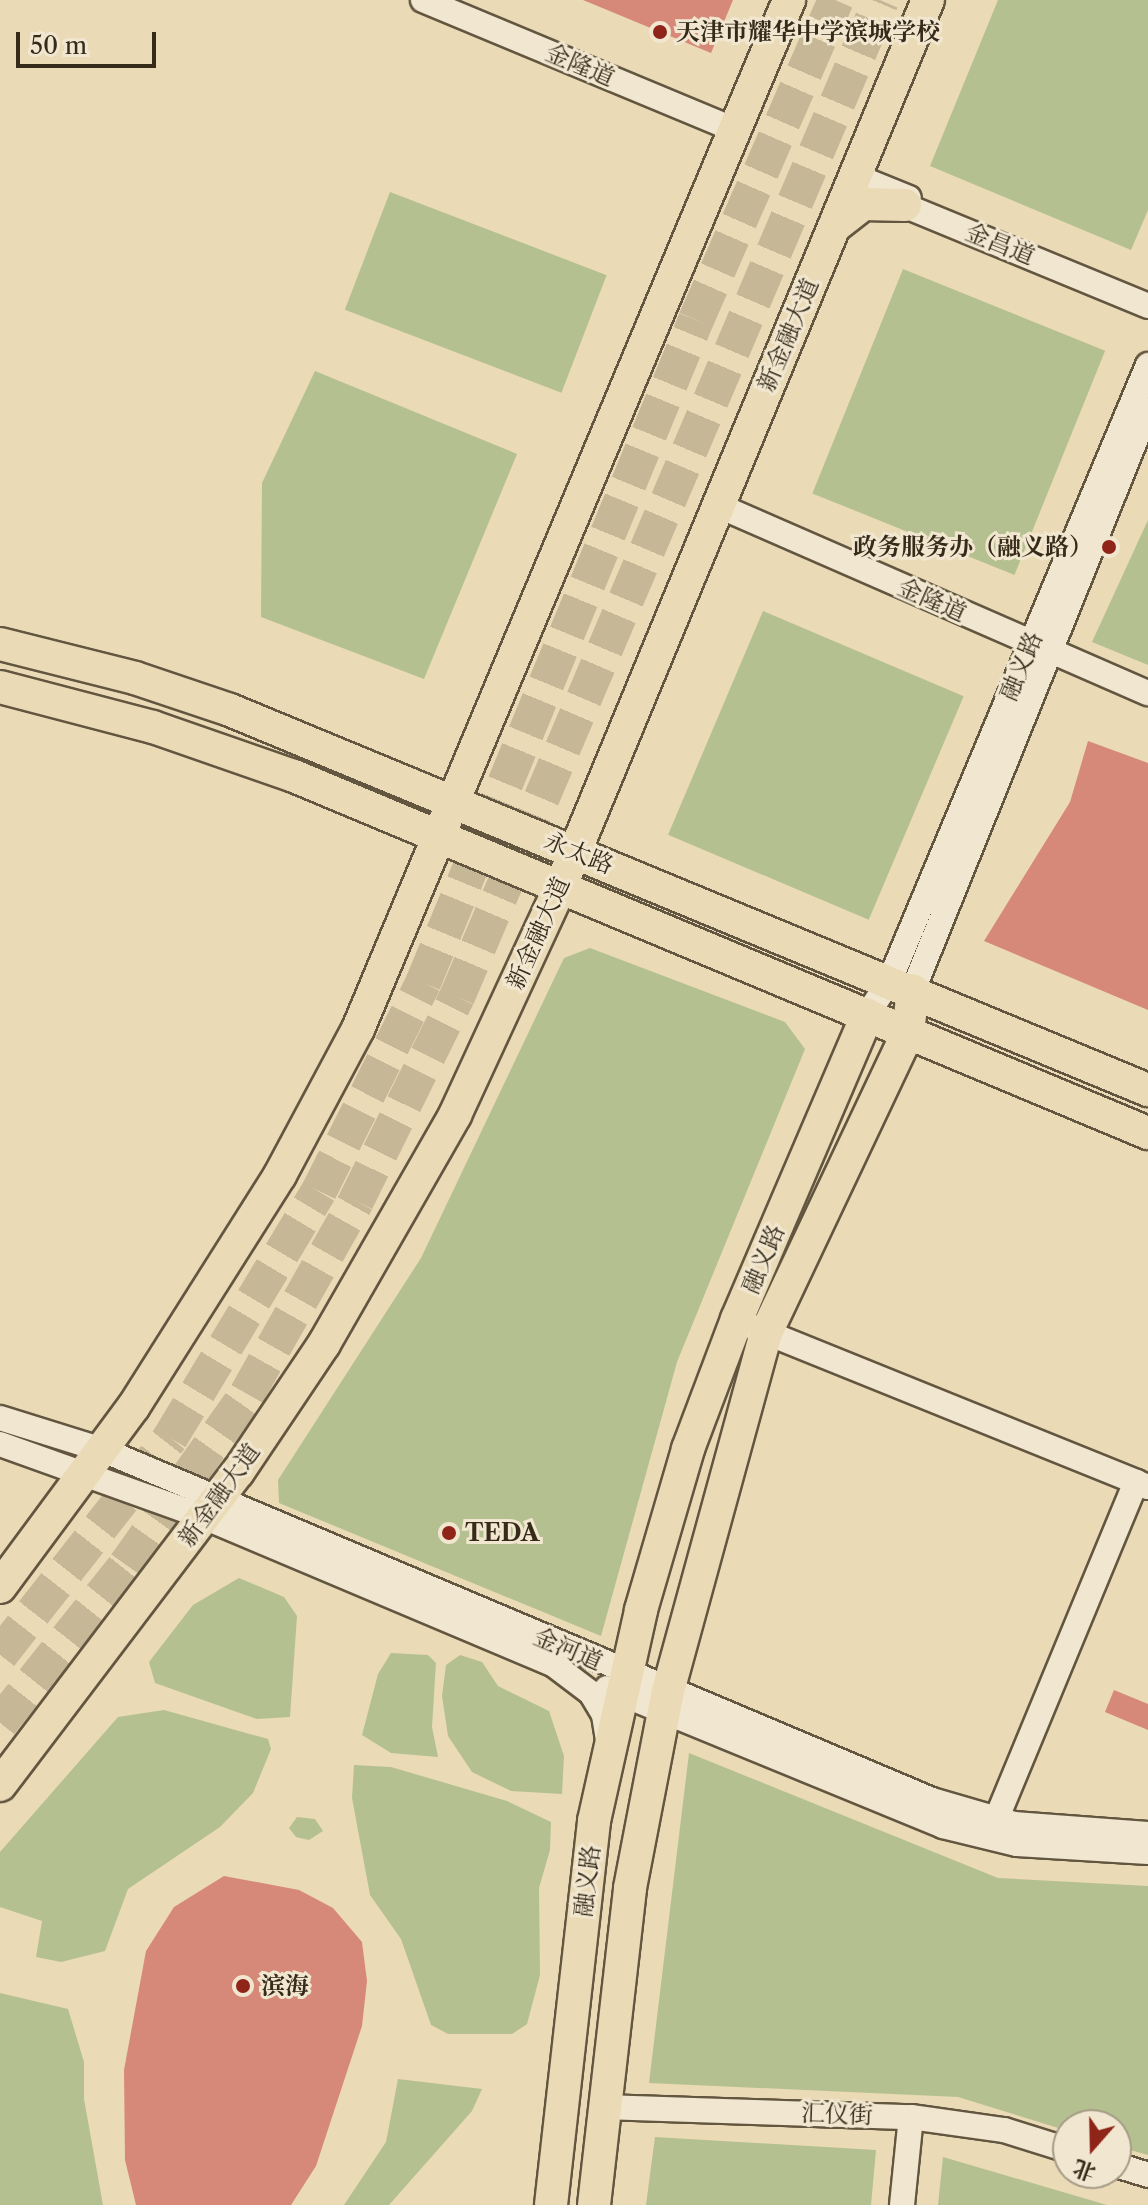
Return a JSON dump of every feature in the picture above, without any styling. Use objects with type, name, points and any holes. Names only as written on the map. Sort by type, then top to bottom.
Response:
[{"type":"main road","points":[[0,1587],[94,1461],[280,1175],[358,1029],[462,796],[789,0]]},
{"type":"main road","name":"新金融大道","points":[[0,1785],[210,1510],[324,1344],[389,1237],[455,1115],[560,888],[928,0]]},
{"type":"main road","points":[[834,227],[863,204],[905,205]]},
{"type":"main road","name":"永太路","points":[[0,644],[135,678],[462,796],[575,851],[1148,1090]]},
{"type":"main road","name":"永太路","points":[[0,687],[153,727],[294,776],[1148,1133]]},
{"type":"main road","points":[[462,796],[467,835],[497,863]]},
{"type":"main road","name":"融义路","points":[[594,2205],[630,1888],[663,1704],[766,1333],[908,1033],[902,985]]},
{"type":"main road","points":[[803,989],[829,1006],[843,1034],[842,1076]]},
{"type":"main road","name":"融义路","points":[[551,2205],[588,1861],[623,1683],[688,1449],[737,1319],[867,1015]]},
{"type":"street","name":"金隆道","points":[[423,0],[737,131]]},
{"type":"street","name":"金昌道","points":[[854,180],[905,205],[1145,302]]},
{"type":"street","name":"金昌道","points":[[854,180],[1145,302]]},
{"type":"street","name":"融义路","points":[[867,1015],[902,985],[1148,365]]},
{"type":"street","name":"融义路","points":[[1038,647],[1148,409]]},
{"type":"street","name":"金隆道","points":[[717,505],[1148,693]]},
{"type":"street","points":[[737,1319],[1142,1485],[992,1830]]},
{"type":"street","name":"金河道","points":[[0,1418],[94,1461],[623,1683],[663,1704],[912,1815],[992,1830],[1148,1852]]},
{"type":"street","name":"金河道","points":[[0,1444],[94,1461]]},
{"type":"street","name":"金河道","points":[[210,1510],[554,1665],[623,1683]]},
{"type":"street","points":[[554,1665],[599,1704],[607,1726],[607,1754]]},
{"type":"street","name":"金河道","points":[[663,1704],[714,1710],[932,1800],[992,1830],[1148,1834]]},
{"type":"street","points":[[607,1754],[622,1726],[663,1704]]},
{"type":"street","name":"汇仪街","points":[[603,2107],[911,2117],[1004,2130],[1052,2145]]},
{"type":"street","points":[[902,2205],[911,2117]]},
{"type":"green space","points":[[998,0],[1148,0],[1148,210],[1131,250],[930,166]]},
{"type":"green space","points":[[390,192],[607,275],[561,393],[345,310]]},
{"type":"green space","points":[[903,269],[1105,351],[1014,575],[812,493]]},
{"type":"green space","points":[[315,371],[517,454],[424,679],[261,617],[262,483]]},
{"type":"green space","points":[[1148,520],[1148,665],[1092,642]]},
{"type":"green space","points":[[763,611],[964,696],[869,920],[668,835]]},
{"type":"green space","points":[[590,948],[785,1022],[805,1049],[677,1362],[601,1636],[279,1503],[278,1480],[421,1258],[564,958]]},
{"type":"green space","points":[[239,1578],[284,1597],[297,1616],[290,1717],[257,1719],[155,1683],[149,1662],[193,1605]]},
{"type":"green space","points":[[391,1653],[428,1655],[436,1663],[432,1727],[438,1757],[391,1753],[362,1735],[378,1674]]},
{"type":"green space","points":[[460,1655],[482,1662],[498,1686],[549,1711],[564,1756],[562,1794],[511,1791],[472,1772],[448,1736],[442,1696],[446,1665]]},
{"type":"green space","points":[[164,1710],[268,1739],[271,1749],[253,1793],[220,1827],[128,1889],[105,1951],[61,1962],[36,1957],[42,1921],[0,1907],[0,1852],[118,1717]]},
{"type":"green space","points":[[689,1753],[998,1878],[1148,1886],[1148,2155],[1132,2150],[1132,2109],[1052,2109],[1052,2126],[958,2097],[649,2083]]},
{"type":"green space","points":[[354,1765],[391,1767],[507,1801],[551,1822],[550,1850],[539,1888],[540,1975],[527,2024],[512,2034],[448,2034],[431,2025],[401,1939],[370,1895],[352,1798]]},
{"type":"green space","points":[[297,1817],[315,1819],[323,1831],[309,1840],[296,1837],[289,1828]]},
{"type":"green space","points":[[0,1993],[68,2009],[84,2062],[84,2099],[103,2205],[0,2205]]},
{"type":"green space","points":[[398,2079],[482,2089],[472,2111],[389,2205],[344,2205],[386,2142]]},
{"type":"green space","points":[[655,2137],[876,2150],[871,2205],[646,2205]]},
{"type":"green space","points":[[943,2157],[1107,2205],[938,2205]]},
{"type":"building","points":[[583,0],[733,0],[711,53]]},
{"type":"building","points":[[1088,741],[1148,763],[1148,1010],[984,941],[1070,802]]},
{"type":"building","points":[[1114,1690],[1148,1704],[1148,1730],[1105,1712]]},
{"type":"building","points":[[224,1876],[299,1890],[333,1908],[362,1942],[367,1981],[362,2026],[316,2166],[291,2205],[136,2205],[125,2160],[124,2070],[146,1951],[174,1907]]},
{"type":"tunnel","points":[[0,1655],[170,1438],[319,1191],[423,983],[696,320],[836,0]]},
{"type":"tunnel","points":[[0,1723],[126,1565],[247,1394],[356,1201],[457,997],[881,0]]},
{"type":"place","name":"天津市耀华中学滨城学校","points":[[660,32]]},
{"type":"place","name":"政务服务办（融义路）","points":[[1109,547]]},
{"type":"place","name":"TEDA","points":[[449,1533]]},
{"type":"place","name":"滨海","points":[[243,1986]]}]
